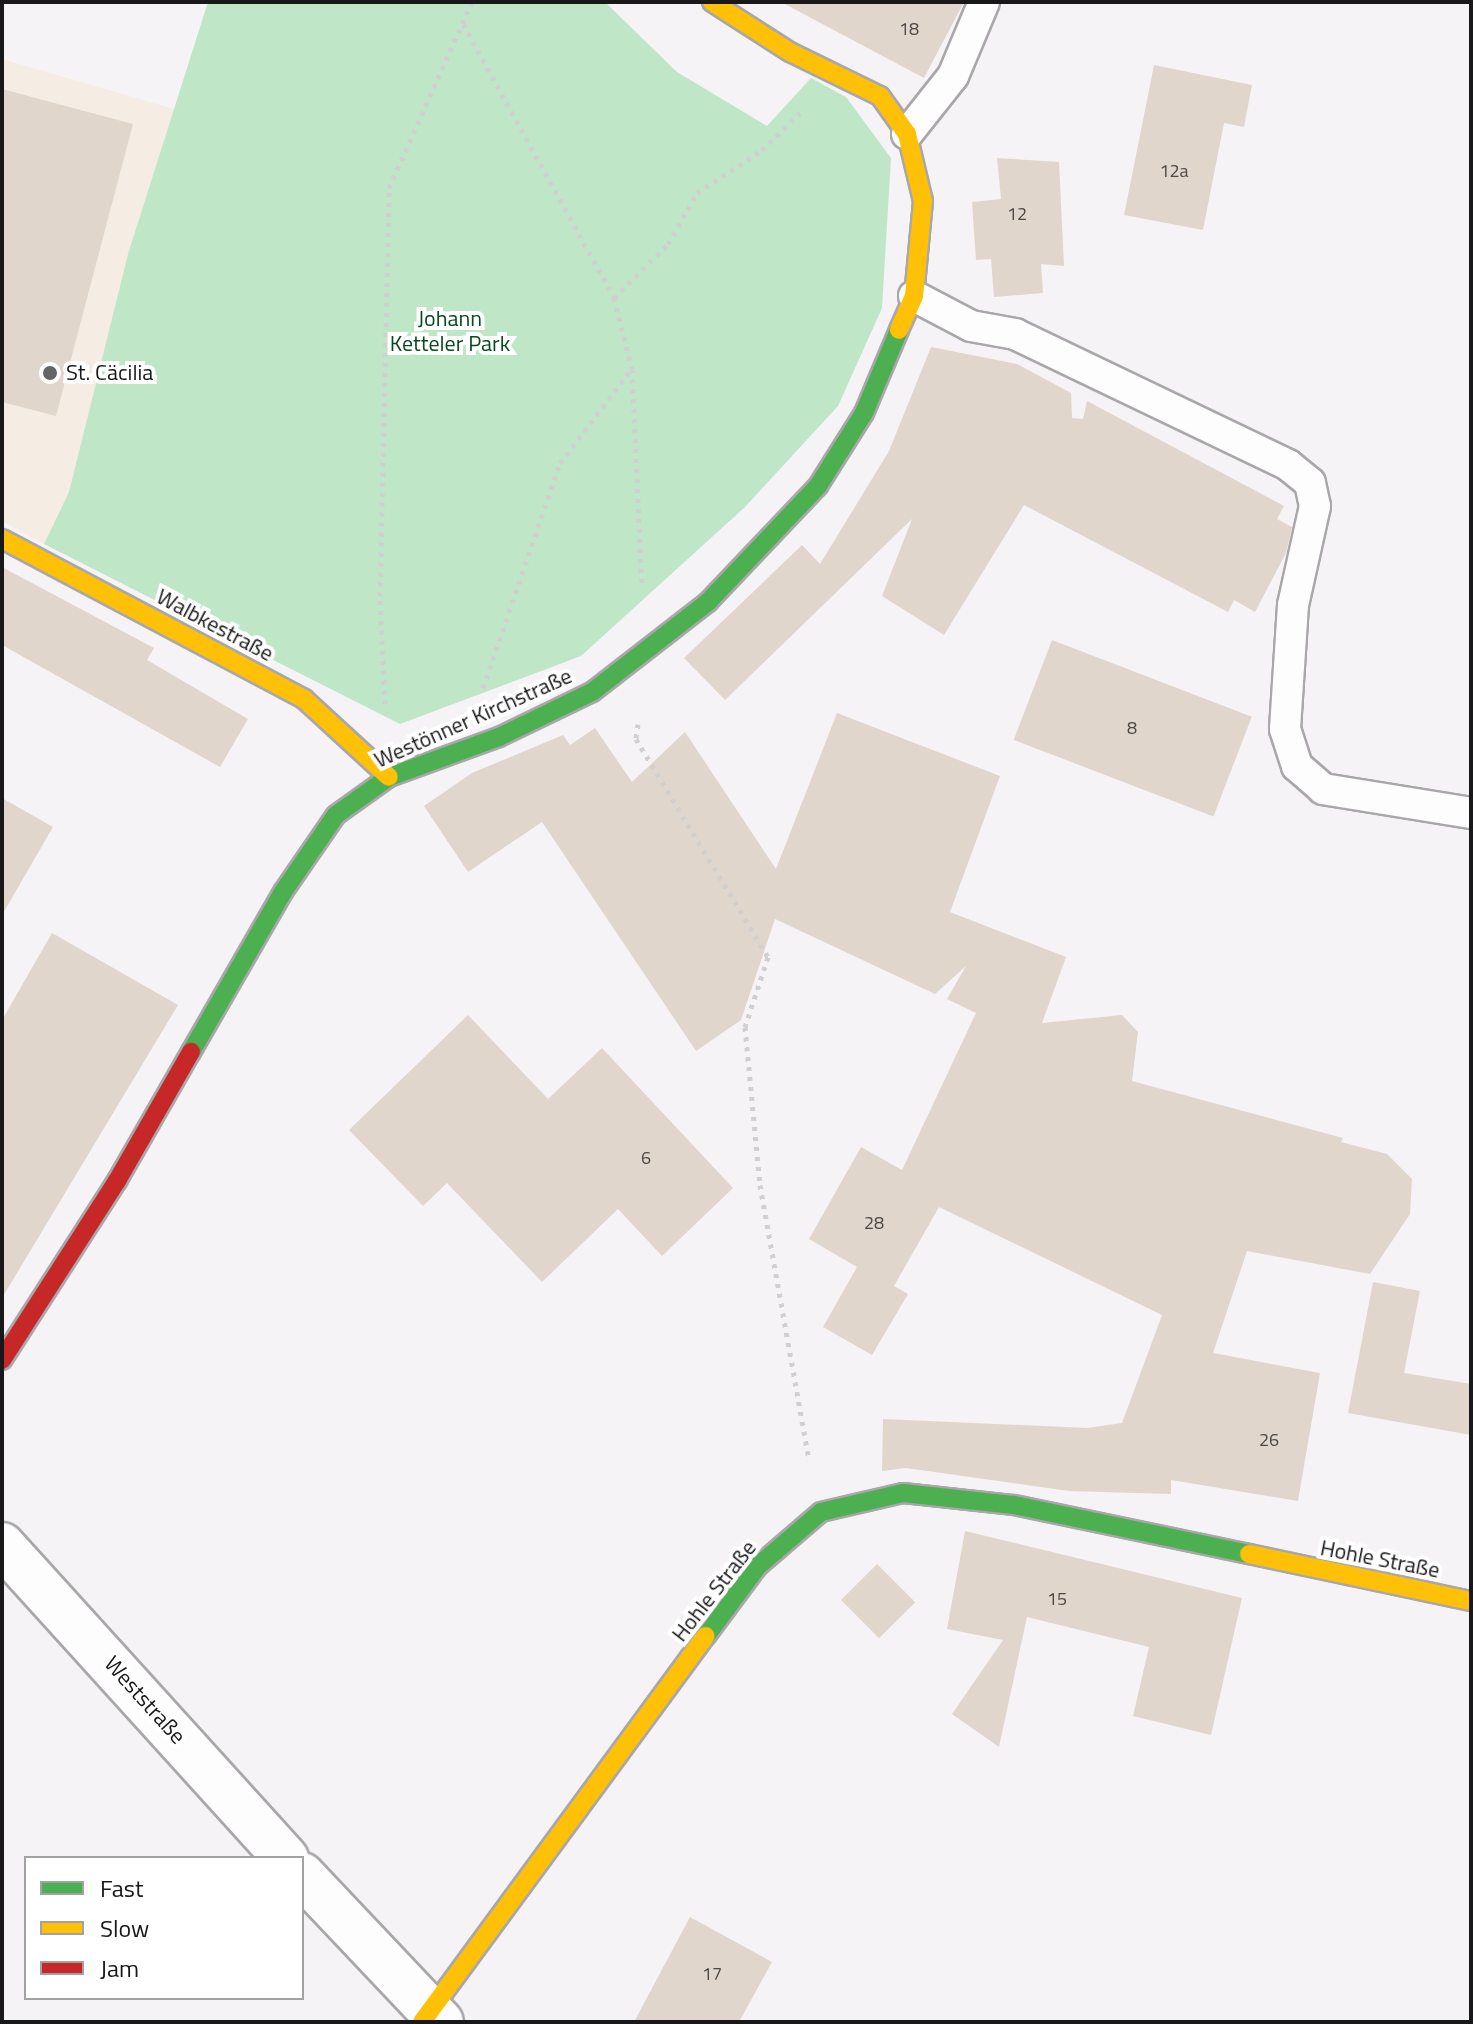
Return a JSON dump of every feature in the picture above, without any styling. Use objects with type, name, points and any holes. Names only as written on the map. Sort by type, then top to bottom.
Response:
[{"type":"street","name":"Westönner Kirchstraße","points":[[2,1360],[117,1181],[283,892],[336,815],[389,777],[462,750],[592,692],[708,602],[818,486],[864,413],[914,296],[923,201],[907,134],[880,96],[790,52],[712,2]]},
{"type":"street","name":"Walbkestraße","points":[[2,539],[304,699],[389,777]]},
{"type":"street","name":"Hohle Straße","points":[[431,2018],[757,1567],[821,1512],[903,1493],[1014,1505],[1471,1601]]},
{"type":"street","name":"Weststraße","points":[[2,1545],[284,1856]]},
{"type":"street","points":[[304,1877],[431,2018]]},
{"type":"lane","points":[[907,134],[953,76],[984,2]]},
{"type":"lane","points":[[914,296],[971,326],[1029,341],[1288,465],[1310,483],[1315,506],[1293,605],[1285,729],[1297,766],[1323,789],[1471,813]]},
{"type":"path","points":[[389,777],[380,596],[389,188],[472,2]]},
{"type":"path","points":[[463,24],[614,298],[632,369],[645,648],[636,739],[768,957],[745,1027],[758,1169],[801,1429],[821,1512]]},
{"type":"path","points":[[614,298],[668,244],[697,193],[762,150],[838,75]]},
{"type":"path","points":[[462,750],[560,463],[632,369]]},
{"type":"shaded area","name":"St. Cäcilia","points":[[2,59],[174,109],[128,254],[69,492],[44,544],[2,521]]},
{"type":"green space","name":"Johann Ketteler Park","points":[[208,2],[605,2],[677,72],[767,126],[811,78],[846,97],[891,158],[882,308],[838,406],[745,507],[581,656],[400,724],[44,544],[69,492],[128,254]]},
{"type":"building","points":[[781,2],[964,2],[924,78]]},
{"type":"building","points":[[1154,65],[1252,85],[1244,127],[1224,123],[1203,230],[1124,215]]},
{"type":"building","points":[[2,89],[133,124],[56,416],[2,402]]},
{"type":"building","points":[[997,158],[1059,162],[1064,266],[1041,264],[1043,293],[994,297],[991,259],[976,260],[972,202],[1001,199]]},
{"type":"building","points":[[931,347],[1017,364],[1071,393],[1072,418],[1083,419],[1087,401],[1284,506],[1277,519],[1292,527],[1286,553],[1255,612],[1234,600],[1228,612],[1024,505],[944,635],[882,596],[912,519],[725,700],[684,658],[802,545],[820,564],[889,451]]},
{"type":"building","points":[[2,567],[154,648],[147,660],[248,719],[220,767],[2,645]]},
{"type":"building","points":[[1052,640],[1252,717],[1213,817],[1014,740]]},
{"type":"building","points":[[837,713],[1000,776],[950,912],[1066,957],[1042,1023],[1122,1015],[1138,1032],[1132,1081],[1343,1138],[1341,1142],[1387,1154],[1412,1179],[1410,1214],[1370,1274],[1247,1251],[1213,1353],[1320,1373],[1298,1501],[1171,1480],[1171,1494],[1069,1491],[906,1468],[882,1471],[883,1419],[1087,1428],[1122,1423],[1162,1315],[939,1207],[894,1286],[908,1294],[872,1355],[823,1327],[857,1267],[809,1239],[861,1147],[902,1170],[976,1013],[947,999],[966,966],[935,994],[775,919],[741,1020],[696,1051],[542,822],[468,872],[424,806],[472,773],[563,735],[570,745],[595,728],[632,782],[685,732],[776,869]]},
{"type":"building","points":[[2,798],[53,827],[2,915]]},
{"type":"building","points":[[52,933],[178,1005],[2,1298],[2,1020]]},
{"type":"building","points":[[468,1015],[548,1099],[602,1048],[733,1188],[662,1256],[618,1209],[542,1282],[447,1183],[423,1206],[349,1130]]},
{"type":"building","points":[[1373,1282],[1420,1291],[1404,1373],[1471,1384],[1471,1435],[1348,1413]]},
{"type":"building","points":[[965,1531],[1242,1598],[1211,1735],[1133,1716],[1149,1647],[1027,1617],[999,1747],[952,1714],[1003,1640],[947,1629]]},
{"type":"building","points":[[877,1564],[915,1602],[879,1638],[841,1600]]},
{"type":"building","points":[[690,1917],[772,1962],[739,2022],[634,2022]]},
{"type":"traffic: fast","points":[[191,1052],[283,892],[336,815],[389,777],[499,737],[592,692],[708,602],[818,486],[864,413],[899,330]]},
{"type":"traffic: fast","points":[[706,1636],[757,1567],[821,1512],[903,1493],[1014,1505],[1249,1554]]},
{"type":"traffic: slow","points":[[712,2],[790,52],[880,96],[907,134],[923,201],[914,296],[899,330]]},
{"type":"traffic: slow","points":[[2,539],[304,699],[389,777]]},
{"type":"traffic: slow","points":[[1249,1554],[1471,1601]]},
{"type":"traffic: slow","points":[[422,2022],[706,1636]]},
{"type":"traffic: jam","points":[[2,1360],[117,1181],[191,1052]]},
{"type":"place","name":"St. Cäcilia","points":[[50,373]]}]
